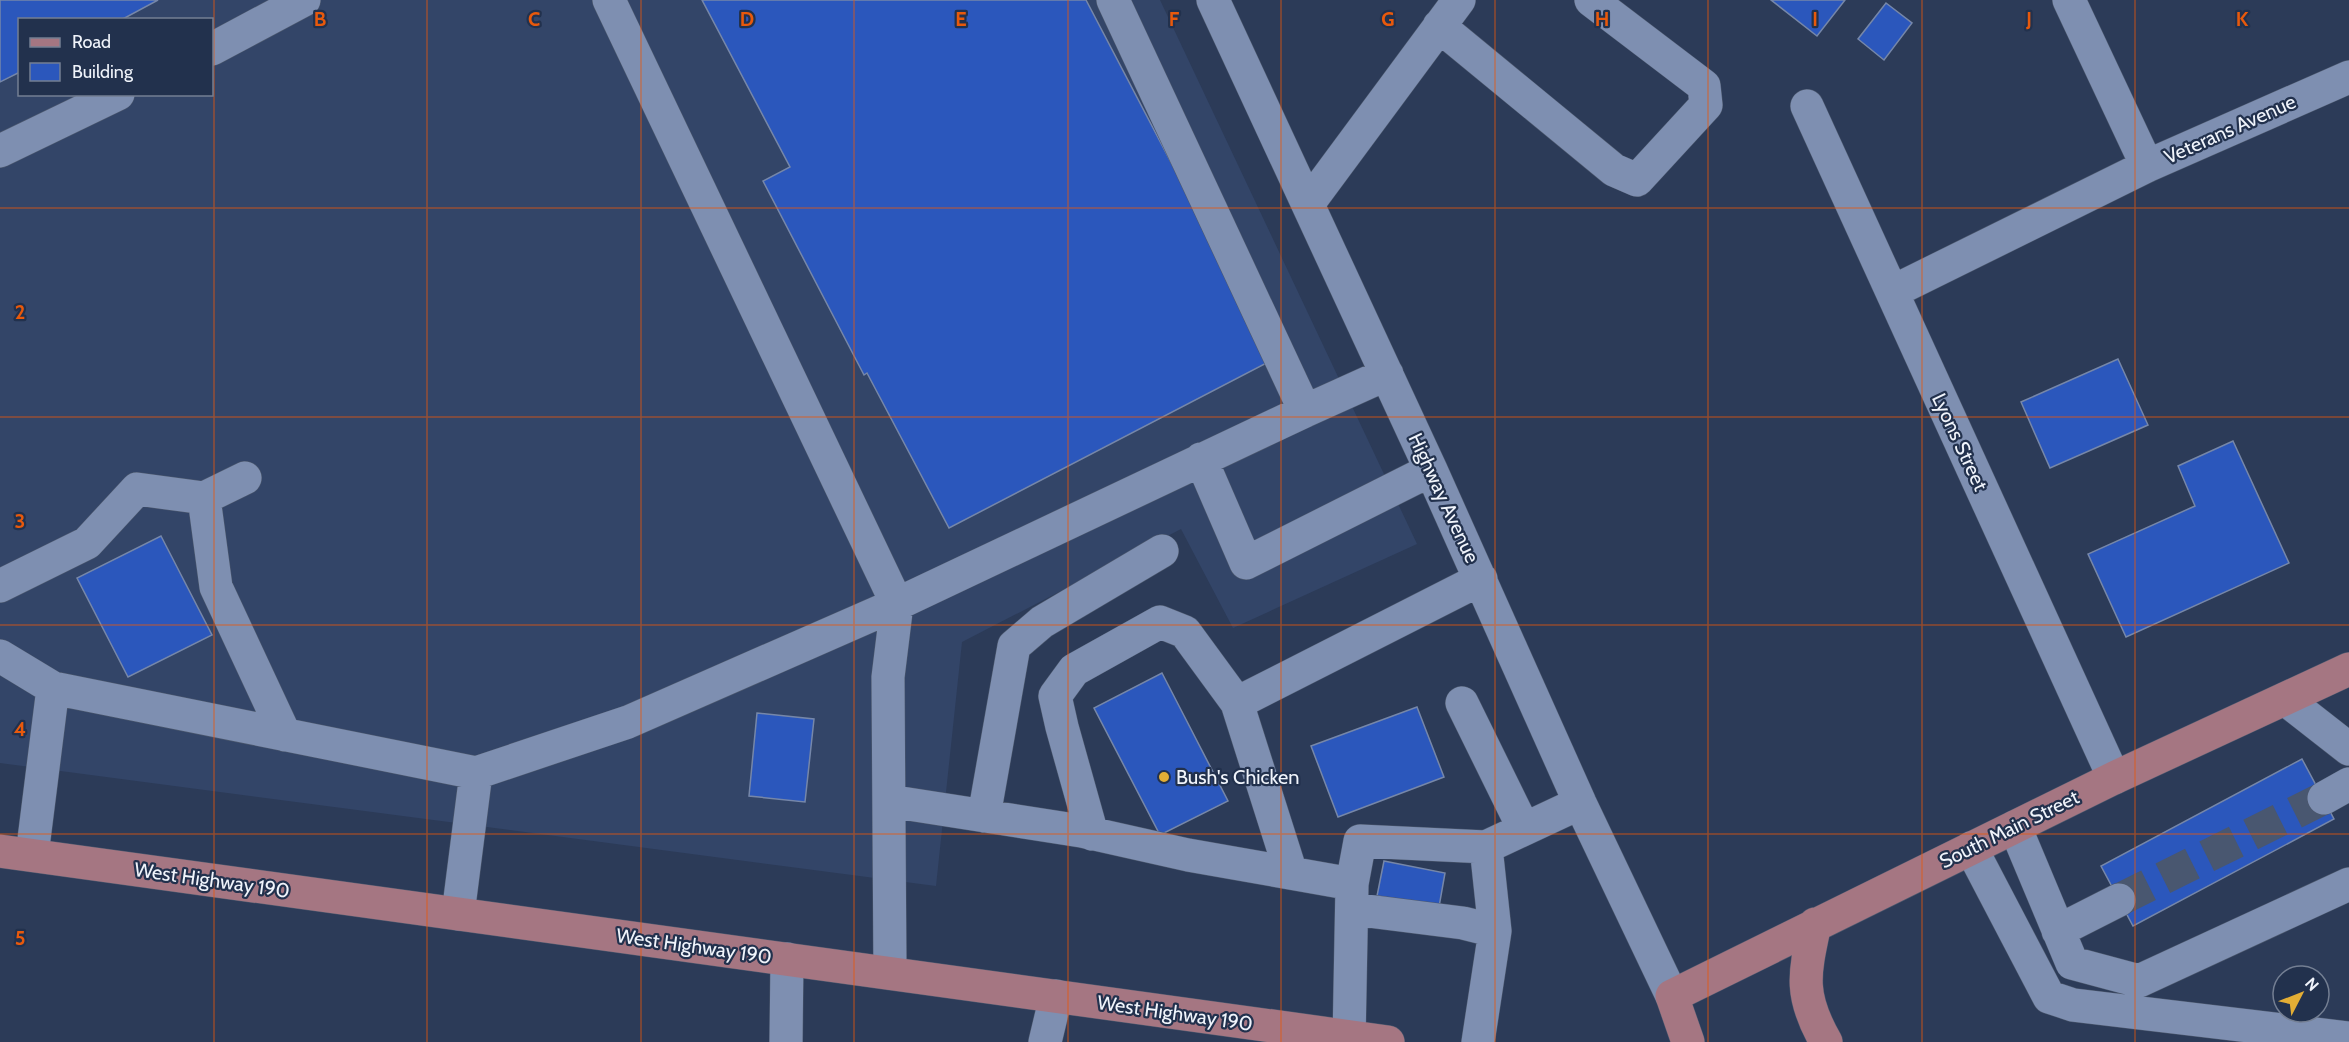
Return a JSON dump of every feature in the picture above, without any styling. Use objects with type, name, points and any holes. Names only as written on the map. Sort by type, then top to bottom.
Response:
[{"type":"main road","name":"South Main Street","points":[[1672,996],[2114,778],[2349,669]]},
{"type":"main road","name":"West Highway 190","points":[[0,851],[1056,996],[1350,1040],[1388,1042]]},
{"type":"main road","points":[[1815,924],[1808,958],[1805,991],[1815,1022],[1826,1042]]},
{"type":"main road","points":[[1672,996],[1688,1042]]},
{"type":"street","points":[[213,48],[304,0]]},
{"type":"street","points":[[609,0],[897,604],[888,677],[890,974]]},
{"type":"street","points":[[1113,0],[1305,411]]},
{"type":"street","name":"Highway Avenue","points":[[1213,0],[1481,579],[1580,803],[1672,996]]},
{"type":"street","points":[[1308,204],[1459,0]]},
{"type":"street","points":[[1439,26],[1614,170],[1637,180],[1706,105],[1704,86],[1591,0]]},
{"type":"street","name":"Veterans Avenue","points":[[2069,0],[2147,166],[2349,77]]},
{"type":"street","points":[[0,150],[114,96]]},
{"type":"street","name":"Lyons Street","points":[[1807,106],[2114,778]]},
{"type":"street","points":[[1892,292],[2147,166]]},
{"type":"street","points":[[0,656],[53,688],[477,773],[628,722],[897,604],[1201,459],[1387,374]]},
{"type":"street","points":[[1201,459],[1246,563],[1431,470]]},
{"type":"street","points":[[0,586],[87,543],[137,489],[204,498],[245,478]]},
{"type":"street","points":[[204,498],[216,587],[285,735]]},
{"type":"street","points":[[984,816],[1014,646],[1042,622],[1162,551]]},
{"type":"street","points":[[1237,703],[1481,579]]},
{"type":"street","points":[[1092,834],[1055,696],[1074,670],[1160,622],[1185,632],[1237,703],[1291,873]]},
{"type":"street","points":[[32,855],[53,688]]},
{"type":"street","points":[[2284,699],[2349,749]]},
{"type":"street","points":[[1462,703],[1524,828]]},
{"type":"street","points":[[458,914],[477,773]]},
{"type":"street","points":[[889,801],[1092,834],[1188,855],[1291,873],[1352,896],[1495,931]]},
{"type":"street","points":[[1350,1040],[1352,896],[1360,841],[1486,847],[1580,803]]},
{"type":"street","points":[[2015,827],[2072,963],[2139,981],[2349,884]]},
{"type":"street","points":[[1478,1042],[1495,931],[1486,847]]},
{"type":"street","points":[[1971,848],[2049,997],[2073,1005],[2349,1038]]},
{"type":"street","points":[[2058,932],[2120,900]]},
{"type":"street","points":[[786,1042],[787,959]]},
{"type":"street","points":[[1045,1042],[1056,996]]},
{"type":"shaded area","points":[[0,0],[1160,0],[1417,544],[1233,628],[1181,529],[962,642],[936,886],[0,763]]},
{"type":"building","points":[[0,0],[158,0],[125,18],[18,18],[18,73],[0,82]]},
{"type":"building","points":[[702,0],[1086,0],[1274,359],[949,528],[867,373],[864,375],[763,181],[790,167]]},
{"type":"building","points":[[1771,0],[1845,0],[1817,36]]},
{"type":"building","points":[[1886,3],[1912,23],[1884,60],[1858,39]]},
{"type":"building","points":[[2118,359],[2148,425],[2050,468],[2021,402]]},
{"type":"building","points":[[2233,441],[2289,563],[2126,637],[2088,554],[2195,506],[2178,466]]},
{"type":"building","points":[[161,536],[212,635],[128,677],[77,578]]},
{"type":"building","points":[[1162,673],[1228,801],[1160,835],[1094,708]]},
{"type":"building","points":[[1417,707],[1444,777],[1338,817],[1311,746]]},
{"type":"building","points":[[757,713],[814,719],[805,802],[749,796]]},
{"type":"building","points":[[2302,759],[2334,819],[2133,926],[2101,866]]},
{"type":"building","points":[[1384,861],[1445,873],[1439,907],[1377,896]]},
{"type":"tunnel","points":[[2119,900],[2324,798]]},
{"type":"place","name":"Bush's Chicken","points":[[1164,777]]}]
